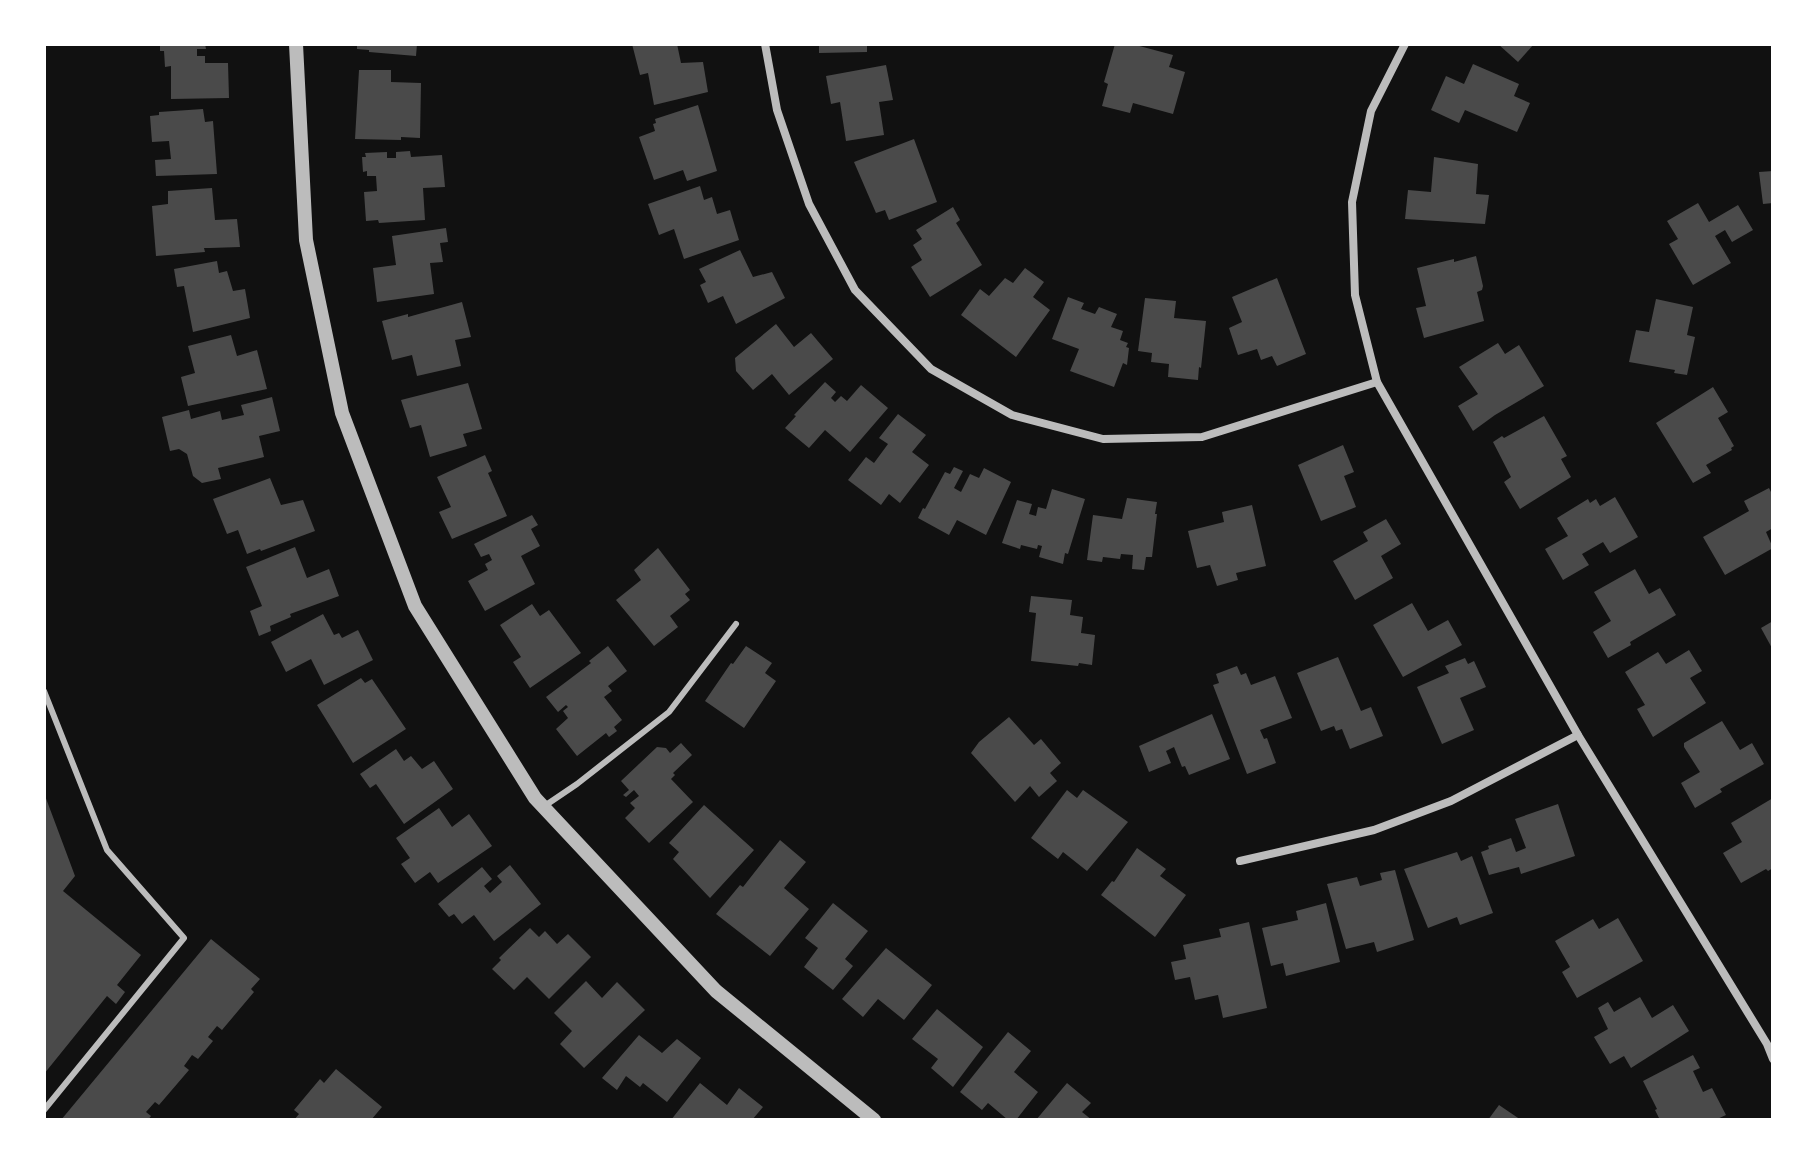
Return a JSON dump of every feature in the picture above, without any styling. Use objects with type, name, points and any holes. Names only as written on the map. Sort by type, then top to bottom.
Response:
[{"type":"street","points":[[296,44],[306,240],[342,413],[415,606],[543,807],[716,991],[874,1120]]},
{"type":"street","points":[[765,44],[777,110],[809,204],[855,290],[931,369],[1012,415],[1103,439],[1202,437],[1377,382]]},
{"type":"street","points":[[1405,44],[1371,111],[1352,202],[1355,295],[1377,382],[1578,735],[1767,1044],[1773,1059]]},
{"type":"street","points":[[1240,861],[1387,825],[1451,801],[1578,735]]},
{"type":"lane","points":[[543,807],[669,712],[736,624]]},
{"type":"lane","points":[[44,691],[107,850],[184,938],[44,1110]]},
{"type":"building","points":[[160,44],[205,44],[206,49],[197,49],[197,56],[205,56],[205,63],[228,63],[229,98],[171,99],[171,66],[165,67],[164,51],[160,51]]},
{"type":"building","points":[[357,44],[417,44],[416,56],[369,52],[357,49]]},
{"type":"building","points":[[632,44],[677,44],[681,63],[703,62],[708,92],[654,105],[648,73],[640,75]]},
{"type":"building","points":[[819,44],[867,44],[867,52],[819,53]]},
{"type":"building","points":[[1115,44],[1132,44],[1173,55],[1169,67],[1185,72],[1173,114],[1133,103],[1130,113],[1102,106],[1108,84],[1104,82]]},
{"type":"building","points":[[1498,44],[1534,44],[1518,62]]},
{"type":"building","points":[[1473,64],[1519,84],[1514,96],[1530,103],[1517,132],[1465,110],[1459,123],[1431,110],[1446,76],[1464,84]]},
{"type":"building","points":[[886,65],[893,100],[879,102],[884,135],[846,141],[840,102],[831,104],[826,76]]},
{"type":"building","points":[[359,70],[391,70],[391,82],[421,83],[420,138],[355,139]]},
{"type":"building","points":[[698,105],[717,171],[687,181],[683,170],[654,180],[639,137],[655,131],[655,119]]},
{"type":"building","points":[[203,109],[205,122],[213,121],[217,174],[156,176],[155,160],[171,159],[169,141],[152,142],[150,116],[159,115],[159,112]]},
{"type":"building","points":[[914,139],[937,202],[889,220],[885,210],[876,213],[854,162]]},
{"type":"building","points":[[410,151],[411,157],[442,155],[445,187],[423,188],[425,220],[366,221],[364,192],[377,191],[376,176],[367,176],[367,171],[363,172],[362,157],[366,157],[365,153],[387,152],[387,158],[396,158],[396,152]]},
{"type":"building","points":[[1434,157],[1478,164],[1476,194],[1489,195],[1485,224],[1405,219],[1408,190],[1431,192]]},
{"type":"building","points":[[1773,171],[1773,203],[1763,204],[1759,172]]},
{"type":"building","points":[[700,186],[704,200],[712,197],[717,214],[730,210],[739,240],[684,259],[674,229],[659,235],[648,204]]},
{"type":"building","points":[[212,188],[215,220],[237,219],[240,247],[204,248],[205,252],[156,256],[152,206],[168,204],[168,191]]},
{"type":"building","points":[[1698,203],[1709,222],[1738,205],[1753,230],[1732,242],[1725,230],[1715,236],[1731,263],[1693,285],[1669,244],[1678,239],[1667,221]]},
{"type":"building","points":[[953,207],[960,220],[956,223],[982,265],[930,297],[911,267],[922,260],[913,245],[922,239],[916,230]]},
{"type":"building","points":[[446,228],[448,242],[440,243],[443,262],[430,263],[434,294],[377,302],[373,268],[396,265],[392,236]]},
{"type":"building","points":[[740,250],[753,277],[772,272],[785,298],[736,324],[723,296],[708,303],[700,285],[706,282],[699,269]]},
{"type":"building","points":[[1476,256],[1483,286],[1477,292],[1484,321],[1424,338],[1416,308],[1426,306],[1417,268]]},
{"type":"building","points":[[217,261],[219,273],[227,271],[233,291],[245,289],[250,318],[193,332],[184,286],[177,287],[174,269]]},
{"type":"building","points":[[1025,268],[1044,282],[1033,297],[1050,310],[1016,357],[961,315],[980,289],[989,296],[1005,278],[1013,283]]},
{"type":"building","points":[[1277,278],[1306,354],[1277,366],[1272,356],[1261,360],[1257,349],[1238,355],[1229,328],[1242,322],[1232,297]]},
{"type":"building","points":[[1068,297],[1084,303],[1081,309],[1095,314],[1099,307],[1117,314],[1111,327],[1123,331],[1120,340],[1128,343],[1126,347],[1129,348],[1127,365],[1123,363],[1114,387],[1070,371],[1079,349],[1052,339]]},
{"type":"building","points":[[1145,298],[1176,301],[1174,318],[1206,321],[1198,380],[1168,377],[1169,364],[1151,362],[1152,353],[1138,351]]},
{"type":"building","points":[[1656,299],[1693,307],[1687,335],[1695,337],[1687,375],[1629,362],[1636,330],[1649,332]]},
{"type":"building","points":[[462,302],[471,337],[455,340],[461,366],[417,376],[412,355],[392,360],[382,321]]},
{"type":"building","points":[[776,324],[794,347],[811,333],[833,359],[789,395],[772,374],[753,390],[736,371],[735,358]]},
{"type":"building","points":[[231,335],[237,356],[257,350],[267,389],[188,406],[181,377],[195,373],[188,346]]},
{"type":"building","points":[[1498,343],[1505,354],[1519,345],[1544,386],[1473,431],[1458,406],[1478,394],[1459,367]]},
{"type":"building","points":[[825,382],[836,392],[831,398],[835,402],[841,396],[847,401],[861,385],[888,408],[850,452],[825,430],[809,448],[785,428]]},
{"type":"building","points":[[468,383],[482,429],[463,434],[467,446],[430,457],[421,425],[410,428],[401,400]]},
{"type":"building","points":[[1713,387],[1728,412],[1718,418],[1734,446],[1706,465],[1711,473],[1693,483],[1656,423]]},
{"type":"building","points":[[272,397],[280,431],[259,436],[264,457],[218,468],[221,479],[202,483],[193,476],[187,454],[179,449],[170,451],[162,417],[189,410],[191,419],[220,411],[222,420],[244,415],[241,405]]},
{"type":"building","points":[[898,414],[926,435],[912,452],[929,465],[900,503],[889,494],[881,505],[848,480],[866,457],[874,463],[888,444],[879,438]]},
{"type":"building","points":[[1544,416],[1567,456],[1561,459],[1571,477],[1520,509],[1504,482],[1511,477],[1493,442]]},
{"type":"building","points":[[1343,445],[1354,472],[1344,476],[1356,507],[1321,521],[1298,465]]},
{"type":"building","points":[[485,455],[492,471],[488,473],[507,516],[452,539],[439,512],[451,507],[437,477]]},
{"type":"building","points":[[954,467],[963,471],[954,488],[961,492],[970,474],[979,478],[984,468],[1011,482],[986,535],[957,520],[949,535],[918,518],[945,472],[950,474]]},
{"type":"building","points":[[270,478],[281,505],[303,500],[315,531],[247,554],[238,530],[227,534],[213,499]]},
{"type":"building","points":[[1769,488],[1773,496],[1773,528],[1766,532],[1773,548],[1725,575],[1703,537],[1749,511],[1744,501]]},
{"type":"building","points":[[1052,489],[1085,499],[1063,564],[1039,557],[1042,546],[1038,545],[1037,549],[1021,545],[1020,549],[1002,543],[1017,500],[1032,504],[1029,514],[1036,516],[1038,507],[1046,509]]},
{"type":"building","points":[[1615,497],[1638,537],[1610,553],[1603,542],[1582,554],[1589,565],[1563,580],[1545,549],[1568,536],[1557,518],[1588,499],[1590,503],[1596,499],[1600,506]]},
{"type":"building","points":[[1127,498],[1157,502],[1152,557],[1146,557],[1144,570],[1132,569],[1133,555],[1121,554],[1120,559],[1103,557],[1102,562],[1087,560],[1093,515],[1122,519]]},
{"type":"building","points":[[1252,505],[1266,566],[1236,573],[1238,580],[1217,586],[1210,565],[1197,568],[1188,531],[1224,522],[1222,512]]},
{"type":"building","points":[[532,515],[538,525],[531,529],[540,546],[521,556],[535,584],[485,611],[468,581],[488,570],[485,564],[492,560],[489,554],[481,557],[474,544]]},
{"type":"building","points":[[1386,519],[1401,544],[1381,556],[1393,578],[1355,600],[1333,561],[1368,541],[1363,532]]},
{"type":"building","points":[[295,547],[307,578],[329,569],[339,596],[290,614],[291,617],[270,626],[271,631],[259,636],[250,611],[262,606],[246,567]]},
{"type":"building","points":[[658,548],[690,590],[685,594],[690,600],[670,616],[678,627],[654,646],[616,600],[641,580],[634,570]]},
{"type":"building","points":[[1635,569],[1649,594],[1660,588],[1676,615],[1608,658],[1593,632],[1611,621],[1594,592]]},
{"type":"building","points":[[1031,596],[1072,600],[1070,615],[1083,617],[1081,633],[1095,635],[1092,665],[1031,661],[1036,613],[1029,612]]},
{"type":"building","points":[[1412,603],[1428,631],[1448,620],[1462,645],[1403,677],[1373,625]]},
{"type":"building","points":[[532,604],[540,616],[549,610],[581,653],[530,688],[513,662],[521,657],[500,625]]},
{"type":"building","points":[[323,614],[334,635],[339,633],[342,638],[358,630],[373,660],[324,685],[311,659],[286,672],[271,642]]},
{"type":"building","points":[[1773,621],[1773,650],[1761,628]]},
{"type":"building","points":[[608,646],[627,671],[608,686],[612,691],[604,697],[622,720],[614,727],[617,731],[609,737],[606,733],[577,756],[556,729],[568,718],[563,711],[568,707],[566,705],[558,712],[546,697]]},
{"type":"building","points":[[746,646],[772,663],[765,673],[776,681],[744,728],[705,701]]},
{"type":"building","points":[[1689,650],[1702,671],[1690,678],[1706,703],[1653,737],[1637,709],[1645,705],[1625,672],[1658,652],[1666,664]]},
{"type":"building","points":[[1338,657],[1361,711],[1371,707],[1383,736],[1350,749],[1342,729],[1336,731],[1334,726],[1321,731],[1297,673]]},
{"type":"building","points":[[1465,658],[1468,664],[1474,661],[1486,687],[1460,698],[1474,730],[1442,744],[1417,687],[1449,673],[1445,666]]},
{"type":"building","points":[[1237,666],[1241,675],[1246,673],[1251,685],[1275,676],[1292,718],[1260,730],[1264,739],[1267,738],[1276,763],[1247,774],[1213,685],[1219,683],[1216,674]]},
{"type":"building","points":[[361,678],[365,683],[372,679],[406,729],[353,763],[317,705]]},
{"type":"building","points":[[1212,714],[1230,759],[1189,775],[1174,747],[1166,751],[1171,763],[1149,772],[1139,746]]},
{"type":"building","points":[[1009,717],[1034,745],[1041,739],[1061,763],[1050,773],[1057,781],[1039,797],[1030,786],[1015,802],[971,753],[979,742]]},
{"type":"building","points":[[1722,721],[1740,750],[1752,743],[1764,764],[1720,789],[1722,792],[1695,808],[1681,783],[1700,772],[1684,743]]},
{"type":"building","points":[[681,743],[692,755],[673,773],[675,775],[671,779],[693,802],[649,843],[625,818],[635,808],[630,803],[639,796],[634,790],[626,797],[623,795],[629,790],[621,781],[657,747],[666,748],[670,753]]},
{"type":"building","points":[[396,749],[404,761],[411,756],[422,769],[434,761],[453,789],[404,824],[376,784],[370,788],[360,774]]},
{"type":"building","points":[[1067,790],[1077,798],[1083,790],[1128,822],[1087,871],[1063,852],[1058,859],[1031,838]]},
{"type":"building","points":[[44,793],[75,876],[63,891],[141,955],[117,985],[125,992],[116,1004],[107,996],[44,1074]]},
{"type":"building","points":[[1773,798],[1773,868],[1741,883],[1723,853],[1742,842],[1731,823]]},
{"type":"building","points":[[1558,804],[1575,856],[1521,874],[1519,867],[1489,875],[1481,852],[1489,849],[1488,846],[1511,838],[1516,852],[1526,848],[1515,819]]},
{"type":"building","points":[[704,805],[754,850],[710,898],[673,859],[679,852],[669,843]]},
{"type":"building","points":[[439,808],[452,827],[469,814],[492,846],[438,883],[430,872],[415,883],[401,864],[410,858],[396,838]]},
{"type":"building","points":[[780,840],[806,862],[784,888],[809,909],[770,956],[716,914],[740,885],[743,887]]},
{"type":"building","points":[[1137,848],[1166,869],[1160,876],[1186,895],[1155,937],[1101,895],[1114,882]]},
{"type":"building","points":[[1457,852],[1461,861],[1472,856],[1493,913],[1460,925],[1457,917],[1428,928],[1404,869]]},
{"type":"building","points":[[510,865],[541,904],[494,941],[474,915],[462,924],[454,914],[449,917],[438,904],[482,867],[492,879],[484,886],[490,893],[502,882],[497,876]]},
{"type":"building","points":[[1395,870],[1414,940],[1377,952],[1374,942],[1346,949],[1327,884],[1357,877],[1360,886],[1382,880],[1380,873]]},
{"type":"building","points":[[833,903],[868,931],[845,959],[853,966],[833,990],[804,967],[818,948],[805,938]]},
{"type":"building","points":[[1326,903],[1340,962],[1286,976],[1283,963],[1271,966],[1262,928],[1298,920],[1296,911]]},
{"type":"building","points":[[1618,918],[1643,961],[1577,998],[1562,972],[1570,967],[1555,941],[1593,919],[1599,929]]},
{"type":"building","points":[[1249,922],[1267,1008],[1223,1018],[1218,995],[1195,1000],[1190,977],[1175,980],[1171,962],[1186,959],[1183,945],[1221,937],[1219,929]]},
{"type":"building","points":[[530,928],[539,937],[545,931],[557,944],[568,934],[591,957],[549,999],[527,977],[514,990],[492,969]]},
{"type":"building","points":[[211,939],[260,979],[251,989],[254,992],[222,1030],[217,1026],[208,1037],[213,1041],[198,1059],[192,1055],[184,1066],[189,1070],[159,1105],[155,1102],[146,1112],[151,1116],[148,1120],[61,1120]]},
{"type":"building","points":[[886,948],[932,985],[904,1020],[878,999],[863,1017],[842,999]]},
{"type":"building","points":[[586,981],[602,998],[617,982],[645,1010],[584,1068],[560,1044],[572,1031],[554,1013]]},
{"type":"building","points":[[1640,997],[1652,1018],[1673,1005],[1689,1031],[1631,1068],[1624,1056],[1610,1064],[1594,1037],[1608,1029],[1598,1008],[1608,1002],[1614,1012]]},
{"type":"building","points":[[937,1009],[983,1047],[953,1087],[931,1068],[938,1059],[912,1039]]},
{"type":"building","points":[[1008,1032],[1031,1051],[1014,1072],[1038,1092],[1016,1120],[1008,1120],[988,1103],[982,1110],[960,1092]]},
{"type":"building","points":[[639,1035],[662,1053],[677,1039],[701,1058],[667,1102],[643,1083],[640,1087],[626,1076],[617,1090],[602,1078]]},
{"type":"building","points":[[1693,1055],[1700,1068],[1693,1071],[1703,1092],[1712,1088],[1726,1115],[1715,1120],[1660,1120],[1643,1081]]},
{"type":"building","points":[[336,1069],[382,1107],[371,1120],[294,1120],[299,1114],[294,1110],[320,1079],[324,1083]]},
{"type":"building","points":[[700,1083],[727,1105],[739,1088],[763,1107],[752,1120],[671,1120]]},
{"type":"building","points":[[1067,1083],[1091,1103],[1082,1112],[1092,1120],[1036,1120]]},
{"type":"building","points":[[1499,1105],[1521,1120],[1488,1120]]}]
